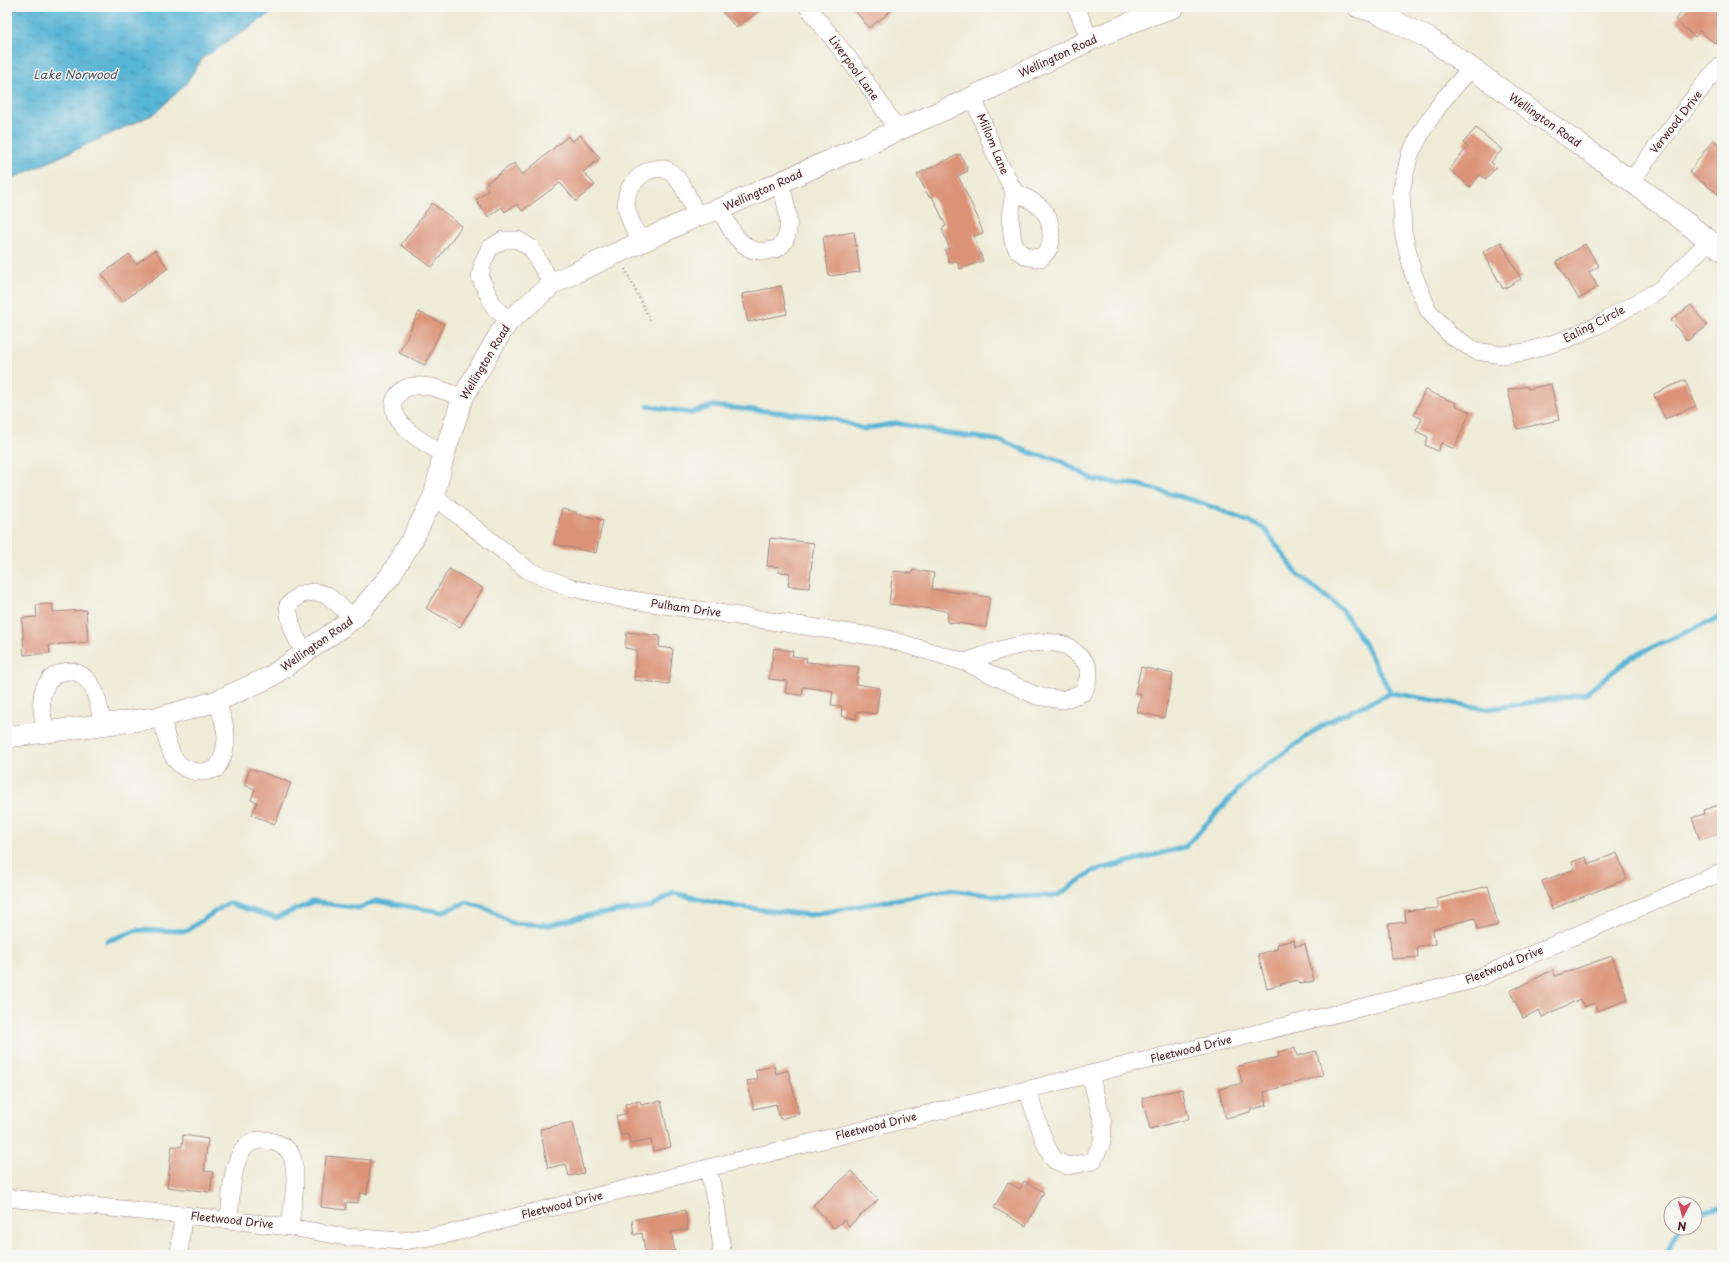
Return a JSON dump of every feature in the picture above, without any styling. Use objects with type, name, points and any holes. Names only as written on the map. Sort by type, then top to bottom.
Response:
[{"type":"street","name":"Liverpool Lane","points":[[808,7],[862,76],[897,129]]},
{"type":"street","points":[[1076,7],[1090,40]]},
{"type":"street","name":"Wellington Road","points":[[7,737],[162,716],[217,701],[270,677],[354,618],[391,575],[412,540],[434,496],[444,454],[462,397],[509,321],[552,284],[616,252],[697,216],[720,209],[897,129],[974,97],[1090,40],[1142,18],[1174,7]]},
{"type":"street","name":"Wellington Road","points":[[1358,7],[1376,12],[1430,38],[1631,180],[1715,246]]},
{"type":"street","name":"Verwood Drive","points":[[1631,180],[1709,78],[1722,65]]},
{"type":"street","name":"Ealing Circle","points":[[1471,68],[1443,100],[1425,126],[1410,154],[1401,191],[1403,232],[1413,273],[1428,310],[1450,335],[1476,351],[1502,355],[1525,352],[1567,339],[1598,324],[1661,289],[1715,246]]},
{"type":"street","name":"Millom Lane","points":[[974,97],[997,159],[1014,191]]},
{"type":"street","points":[[641,241],[629,220],[626,204],[628,191],[638,177],[650,169],[666,170],[680,182],[697,216]]},
{"type":"street","points":[[720,209],[736,237],[748,248],[760,252],[777,249],[786,240],[788,224],[788,211],[780,182]]},
{"type":"street","points":[[509,321],[494,307],[480,278],[483,262],[490,248],[503,240],[518,240],[531,248],[552,284]]},
{"type":"street","points":[[444,454],[427,445],[410,433],[399,422],[394,409],[395,398],[401,390],[415,386],[432,387],[462,397]]},
{"type":"street","name":"Pulham Drive","points":[[434,496],[529,571],[572,588],[619,598],[884,638],[965,662],[1037,696],[1062,700],[1084,692],[1090,674],[1085,660],[1066,645],[1041,642],[1016,646],[965,662]]},
{"type":"street","points":[[305,652],[295,638],[291,628],[288,605],[301,594],[315,592],[327,595],[354,618]]},
{"type":"street","points":[[46,732],[41,712],[42,698],[46,685],[53,676],[67,671],[79,672],[89,681],[96,698],[103,724]]},
{"type":"street","points":[[162,716],[168,747],[175,760],[186,768],[201,772],[216,770],[224,758],[227,742],[225,724],[217,701]]},
{"type":"street","name":"Fleetwood Drive","points":[[7,1198],[290,1227],[346,1237],[402,1241],[448,1234],[708,1168],[1473,980],[1722,872]]},
{"type":"street","points":[[1027,1089],[1045,1143],[1054,1160],[1068,1166],[1093,1161],[1102,1142],[1103,1122],[1090,1074]]},
{"type":"street","points":[[229,1220],[234,1172],[238,1157],[246,1145],[256,1140],[272,1141],[284,1145],[293,1157],[295,1170],[290,1227]]},
{"type":"street","points":[[708,1168],[716,1204],[724,1253]]},
{"type":"street","points":[[179,1255],[184,1215]]},
{"type":"path","points":[[616,252],[650,320]]},
{"type":"water","name":"Lake Norwood","points":[[12,7],[280,7],[203,58],[184,86],[154,114],[7,181],[7,11]]},
{"type":"building","points":[[719,7],[764,7],[736,28]]},
{"type":"building","points":[[852,7],[896,7],[869,28]]},
{"type":"building","points":[[1687,7],[1722,7],[1722,37],[1716,44],[1700,31],[1695,37],[1675,20]]},
{"type":"building","points":[[1476,128],[1502,150],[1491,162],[1496,167],[1486,179],[1480,175],[1470,187],[1449,169],[1468,147],[1463,143]]},
{"type":"building","points":[[580,135],[600,158],[583,172],[595,185],[576,201],[560,183],[522,211],[517,204],[505,212],[502,207],[488,217],[476,200],[489,190],[484,185],[514,163],[522,175],[568,136],[572,142]]},
{"type":"building","points":[[1713,140],[1722,147],[1722,197],[1689,172]]},
{"type":"building","points":[[960,154],[968,171],[958,176],[977,216],[983,233],[974,236],[983,261],[960,269],[957,261],[949,263],[945,250],[949,248],[942,228],[946,226],[932,196],[929,197],[917,174]]},
{"type":"building","points":[[432,203],[462,226],[432,267],[401,245]]},
{"type":"building","points":[[854,232],[860,272],[829,276],[823,237]]},
{"type":"building","points":[[1501,242],[1521,279],[1503,289],[1483,252]]},
{"type":"building","points":[[1585,244],[1599,266],[1589,272],[1598,287],[1579,299],[1556,262]]},
{"type":"building","points":[[155,250],[168,268],[122,302],[102,274],[129,254],[136,264]]},
{"type":"building","points":[[781,286],[787,314],[748,322],[742,294]]},
{"type":"building","points":[[1691,305],[1707,326],[1687,341],[1671,320]]},
{"type":"building","points":[[419,312],[444,324],[425,365],[399,353]]},
{"type":"building","points":[[1685,380],[1696,406],[1665,419],[1654,394]]},
{"type":"building","points":[[1551,384],[1559,420],[1517,429],[1508,390],[1527,386],[1528,389]]},
{"type":"building","points":[[1425,390],[1456,403],[1455,405],[1470,412],[1454,449],[1441,443],[1438,451],[1425,445],[1428,437],[1416,431],[1422,419],[1414,415]]},
{"type":"building","points":[[562,509],[576,512],[576,514],[603,520],[596,553],[554,544]]},
{"type":"building","points":[[770,538],[814,543],[809,588],[788,586],[790,573],[779,572],[780,567],[767,566]]},
{"type":"building","points":[[449,569],[483,588],[460,627],[426,608]]},
{"type":"building","points":[[913,570],[934,573],[932,589],[990,597],[986,627],[947,622],[948,611],[889,604],[893,571],[912,573]]},
{"type":"building","points":[[53,604],[53,612],[86,610],[88,642],[49,645],[50,653],[24,655],[22,618],[37,617],[36,605]]},
{"type":"building","points":[[627,632],[660,636],[659,647],[673,649],[669,684],[634,680],[637,650],[625,648]]},
{"type":"building","points":[[774,648],[793,651],[792,656],[807,658],[806,662],[859,667],[856,684],[880,688],[876,714],[857,711],[856,719],[841,716],[842,706],[831,705],[833,691],[803,687],[802,695],[785,693],[787,681],[769,679]]},
{"type":"building","points":[[1141,667],[1173,674],[1164,718],[1137,712],[1141,694],[1135,693]]},
{"type":"building","points":[[250,768],[291,783],[275,824],[252,815],[257,802],[251,800],[255,789],[244,785]]},
{"type":"building","points":[[1722,804],[1722,832],[1700,840],[1692,818],[1704,814],[1703,810]]},
{"type":"building","points":[[1617,853],[1627,879],[1552,909],[1542,881],[1575,869],[1572,862],[1586,857],[1588,864]]},
{"type":"building","points":[[1488,886],[1498,925],[1478,930],[1475,918],[1433,929],[1435,944],[1417,946],[1418,957],[1392,959],[1388,924],[1406,922],[1405,911],[1439,908],[1437,899]]},
{"type":"building","points":[[1294,940],[1295,946],[1305,944],[1314,981],[1299,984],[1298,980],[1267,988],[1258,954],[1278,949],[1277,944]]},
{"type":"building","points":[[1612,956],[1628,1000],[1597,1011],[1595,1003],[1584,1007],[1580,999],[1542,1017],[1539,1010],[1523,1018],[1510,991],[1553,970],[1555,976]]},
{"type":"building","points":[[1295,1048],[1297,1056],[1316,1051],[1323,1075],[1264,1092],[1267,1105],[1250,1110],[1250,1112],[1226,1118],[1219,1089],[1242,1083],[1238,1066],[1279,1057],[1278,1052]]},
{"type":"building","points":[[774,1066],[776,1074],[788,1070],[799,1114],[780,1119],[776,1104],[754,1109],[747,1081],[758,1079],[755,1070]]},
{"type":"building","points":[[1182,1089],[1189,1119],[1150,1129],[1142,1098]]},
{"type":"building","points":[[640,1101],[641,1105],[661,1101],[671,1147],[653,1151],[651,1140],[630,1144],[628,1134],[621,1136],[616,1116],[627,1113],[625,1104]]},
{"type":"building","points":[[573,1122],[584,1173],[569,1176],[566,1164],[548,1168],[540,1129]]},
{"type":"building","points":[[183,1135],[208,1139],[204,1171],[213,1172],[210,1192],[167,1187],[172,1146],[182,1147]]},
{"type":"building","points":[[326,1156],[371,1160],[367,1194],[360,1193],[358,1203],[346,1202],[346,1210],[321,1207]]},
{"type":"building","points":[[852,1171],[878,1200],[849,1226],[844,1220],[834,1228],[813,1205]]},
{"type":"building","points":[[1024,1181],[1044,1192],[1026,1226],[994,1208],[1008,1182],[1020,1189]]},
{"type":"building","points":[[685,1210],[688,1229],[671,1232],[675,1251],[646,1255],[642,1233],[634,1235],[632,1220]]},
{"type":"waterway","points":[[648,406],[691,413],[713,406],[828,417],[864,429],[896,423],[945,433],[1003,441],[1031,453],[1059,460],[1094,480],[1140,485],[1202,503],[1264,528],[1298,575],[1341,609],[1362,640],[1391,693]]},
{"type":"waterway","points":[[107,941],[138,930],[186,931],[228,903],[276,918],[313,902],[359,908],[376,901],[442,912],[467,902],[488,909],[512,923],[550,925],[590,915],[651,907],[673,893],[739,907],[809,915],[948,890],[1005,897],[1057,896],[1093,871],[1185,847],[1249,778],[1327,722],[1391,693],[1488,709],[1585,694],[1633,656],[1722,616]]},
{"type":"waterway","points":[[1703,1211],[1722,1207]]},
{"type":"waterway","points":[[1666,1255],[1676,1236]]}]
